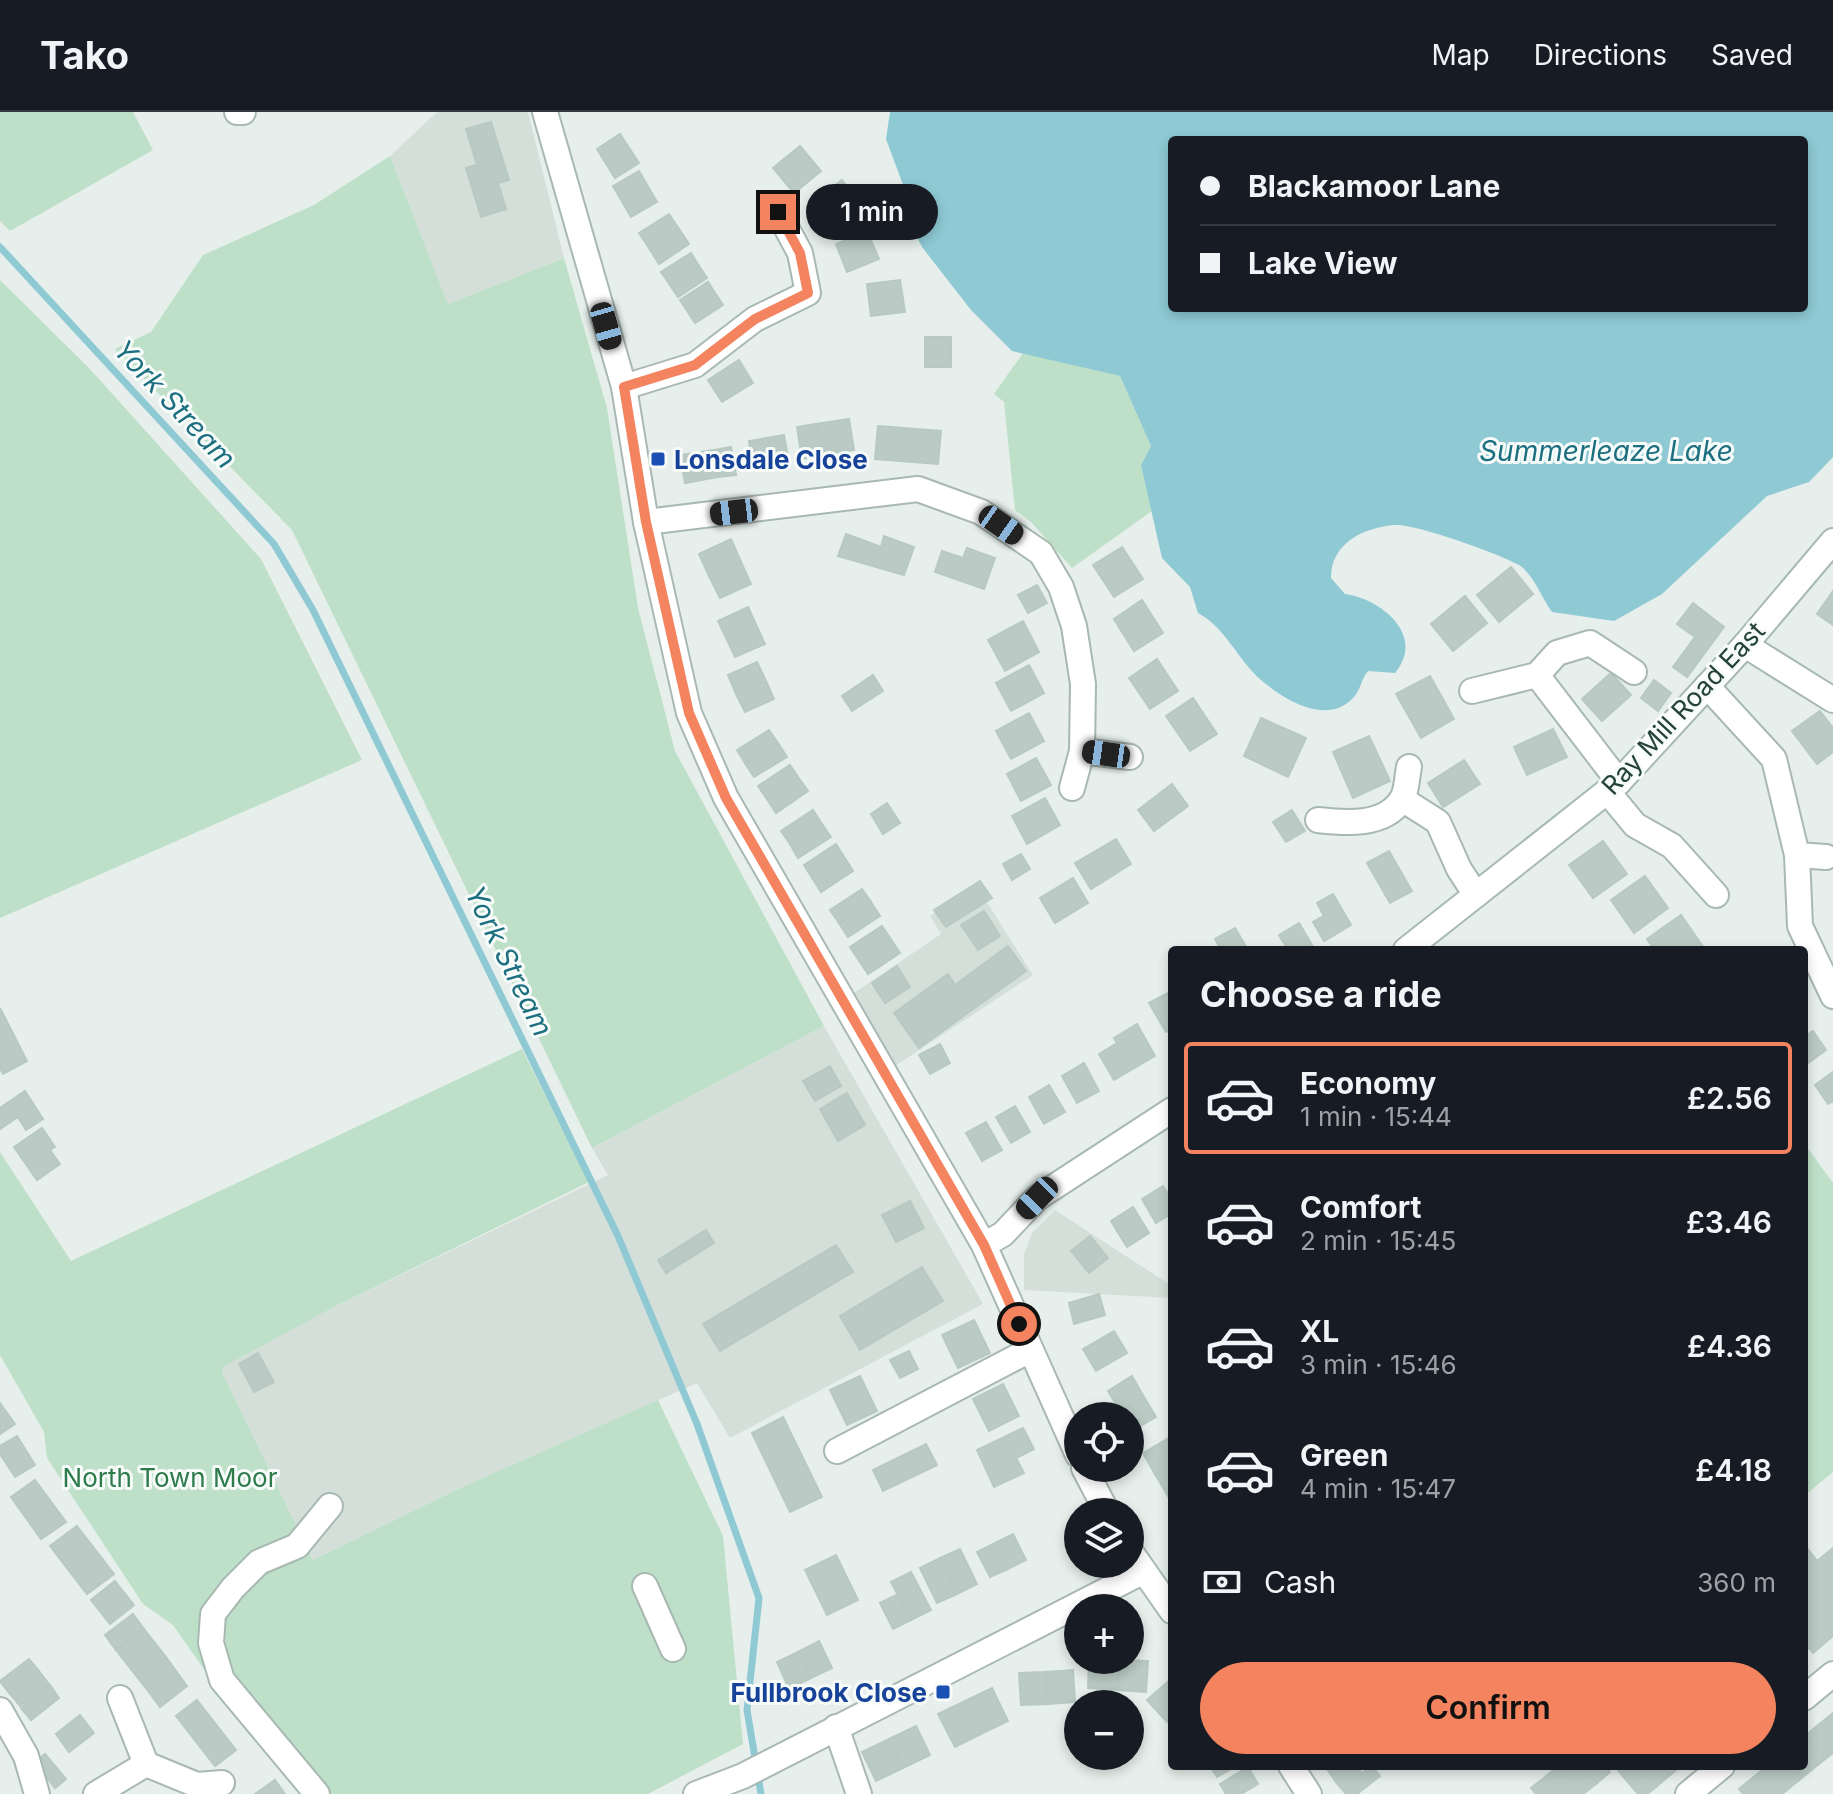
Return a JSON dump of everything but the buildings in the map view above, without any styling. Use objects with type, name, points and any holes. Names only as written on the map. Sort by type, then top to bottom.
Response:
[{"type":"street","points":[[237,112],[243,112]]},
{"type":"street","points":[[545,112],[624,387],[646,522],[689,713],[726,798],[984,1245],[1064,1424]]},
{"type":"street","points":[[624,387],[695,365],[755,319],[808,293],[800,253],[778,212]]},
{"type":"street","points":[[646,522],[918,489],[981,512],[1041,553],[1061,587],[1074,626],[1083,684],[1082,751],[1072,788]]},
{"type":"street","name":"Ray Mill Road East","points":[[1411,946],[1613,787],[1745,645],[1833,541]]},
{"type":"street","points":[[1472,691],[1537,675],[1557,653],[1590,643],[1634,672]]},
{"type":"street","points":[[1745,645],[1833,700]]},
{"type":"street","points":[[1537,675],[1635,825],[1672,846],[1716,895]]},
{"type":"street","points":[[1707,686],[1774,759],[1797,855],[1800,926],[1833,996]]},
{"type":"street","points":[[1082,751],[1130,757]]},
{"type":"street","points":[[1318,820],[1359,824],[1388,811],[1402,799],[1409,767]]},
{"type":"street","points":[[1402,799],[1438,822],[1459,869],[1476,895]]},
{"type":"street","points":[[1797,855],[1826,857]]},
{"type":"street","points":[[984,1245],[1003,1234],[1037,1198],[1168,1113]]},
{"type":"street","points":[[837,1451],[1030,1350]]},
{"type":"street","points":[[317,1794],[222,1680],[211,1643],[213,1614],[233,1588],[259,1562],[297,1546],[330,1506]]},
{"type":"street","points":[[1144,1573],[1168,1606]]},
{"type":"street","points":[[696,1794],[770,1762],[1107,1578]]},
{"type":"street","points":[[645,1586],[673,1649]]},
{"type":"street","points":[[1808,1693],[1833,1674]]},
{"type":"street","points":[[120,1698],[146,1764],[197,1785],[222,1783]]},
{"type":"street","points":[[0,1710],[26,1756],[37,1794]]},
{"type":"street","points":[[836,1727],[859,1794]]},
{"type":"street","points":[[96,1794],[146,1764]]},
{"type":"street","points":[[1294,1770],[1309,1794]]},
{"type":"street","points":[[1688,1794],[1717,1770]]},
{"type":"shaded area","points":[[437,112],[528,112],[564,258],[448,304],[390,156]]},
{"type":"shaded area","points":[[976,885],[1033,975],[895,1066],[851,995],[941,934],[930,916]]},
{"type":"shaded area","points":[[824,1026],[983,1304],[730,1438],[697,1383],[458,1489],[313,1560],[222,1372],[221,1351],[328,1310],[608,1175],[592,1148]]},
{"type":"shaded area","points":[[1055,1210],[1168,1283],[1168,1298],[1024,1290],[1024,1254],[1032,1233]]},
{"type":"green space","points":[[0,112],[133,112],[153,150],[10,231],[0,221]]},
{"type":"green space","points":[[390,156],[448,304],[564,258],[607,408],[638,608],[675,751],[824,1026],[592,1148],[292,530],[115,349],[151,332],[203,255],[314,205]]},
{"type":"green space","points":[[0,280],[89,368],[261,559],[362,760],[0,918]]},
{"type":"green space","points":[[1023,353],[1120,376],[1151,446],[1141,465],[1152,511],[1072,568],[1031,522],[1015,510],[1004,402],[994,394]]},
{"type":"green space","name":"North Town Moor","points":[[522,1049],[589,1182],[328,1310],[223,1367],[222,1372],[313,1560],[458,1489],[658,1400],[723,1536],[743,1744],[648,1794],[302,1794],[238,1718],[173,1625],[143,1604],[47,1458],[44,1432],[0,1355],[0,1152],[71,1261]]},
{"type":"green space","points":[[1808,1149],[1833,1183],[1833,1472],[1808,1493]]},
{"type":"water","name":"Summerleaze Lake","points":[[890,112],[1833,112],[1833,457],[1809,482],[1767,496],[1662,594],[1614,621],[1552,612],[1523,568],[1456,540],[1394,525],[1360,534],[1336,555],[1331,578],[1345,594],[1373,603],[1396,622],[1403,633],[1403,659],[1395,673],[1368,671],[1356,695],[1343,706],[1331,710],[1306,707],[1281,695],[1253,672],[1224,635],[1198,613],[1190,587],[1162,558],[1141,465],[1151,446],[1120,376],[1012,351],[971,310],[922,247],[906,216],[905,190],[886,139]]},
{"type":"waterway","name":"York Stream","points":[[0,247],[274,544],[313,610],[618,1236],[697,1424],[759,1598],[747,1710],[761,1794]]},
{"type":"place","name":"Lonsdale Close","points":[[658,459]]},
{"type":"place","name":"Fullbrook Close","points":[[943,1692]]},
{"type":"route","points":[[778,212],[800,253],[808,293],[755,319],[695,365],[624,387],[646,522],[689,713],[726,798],[984,1245],[1019,1324]]}]
